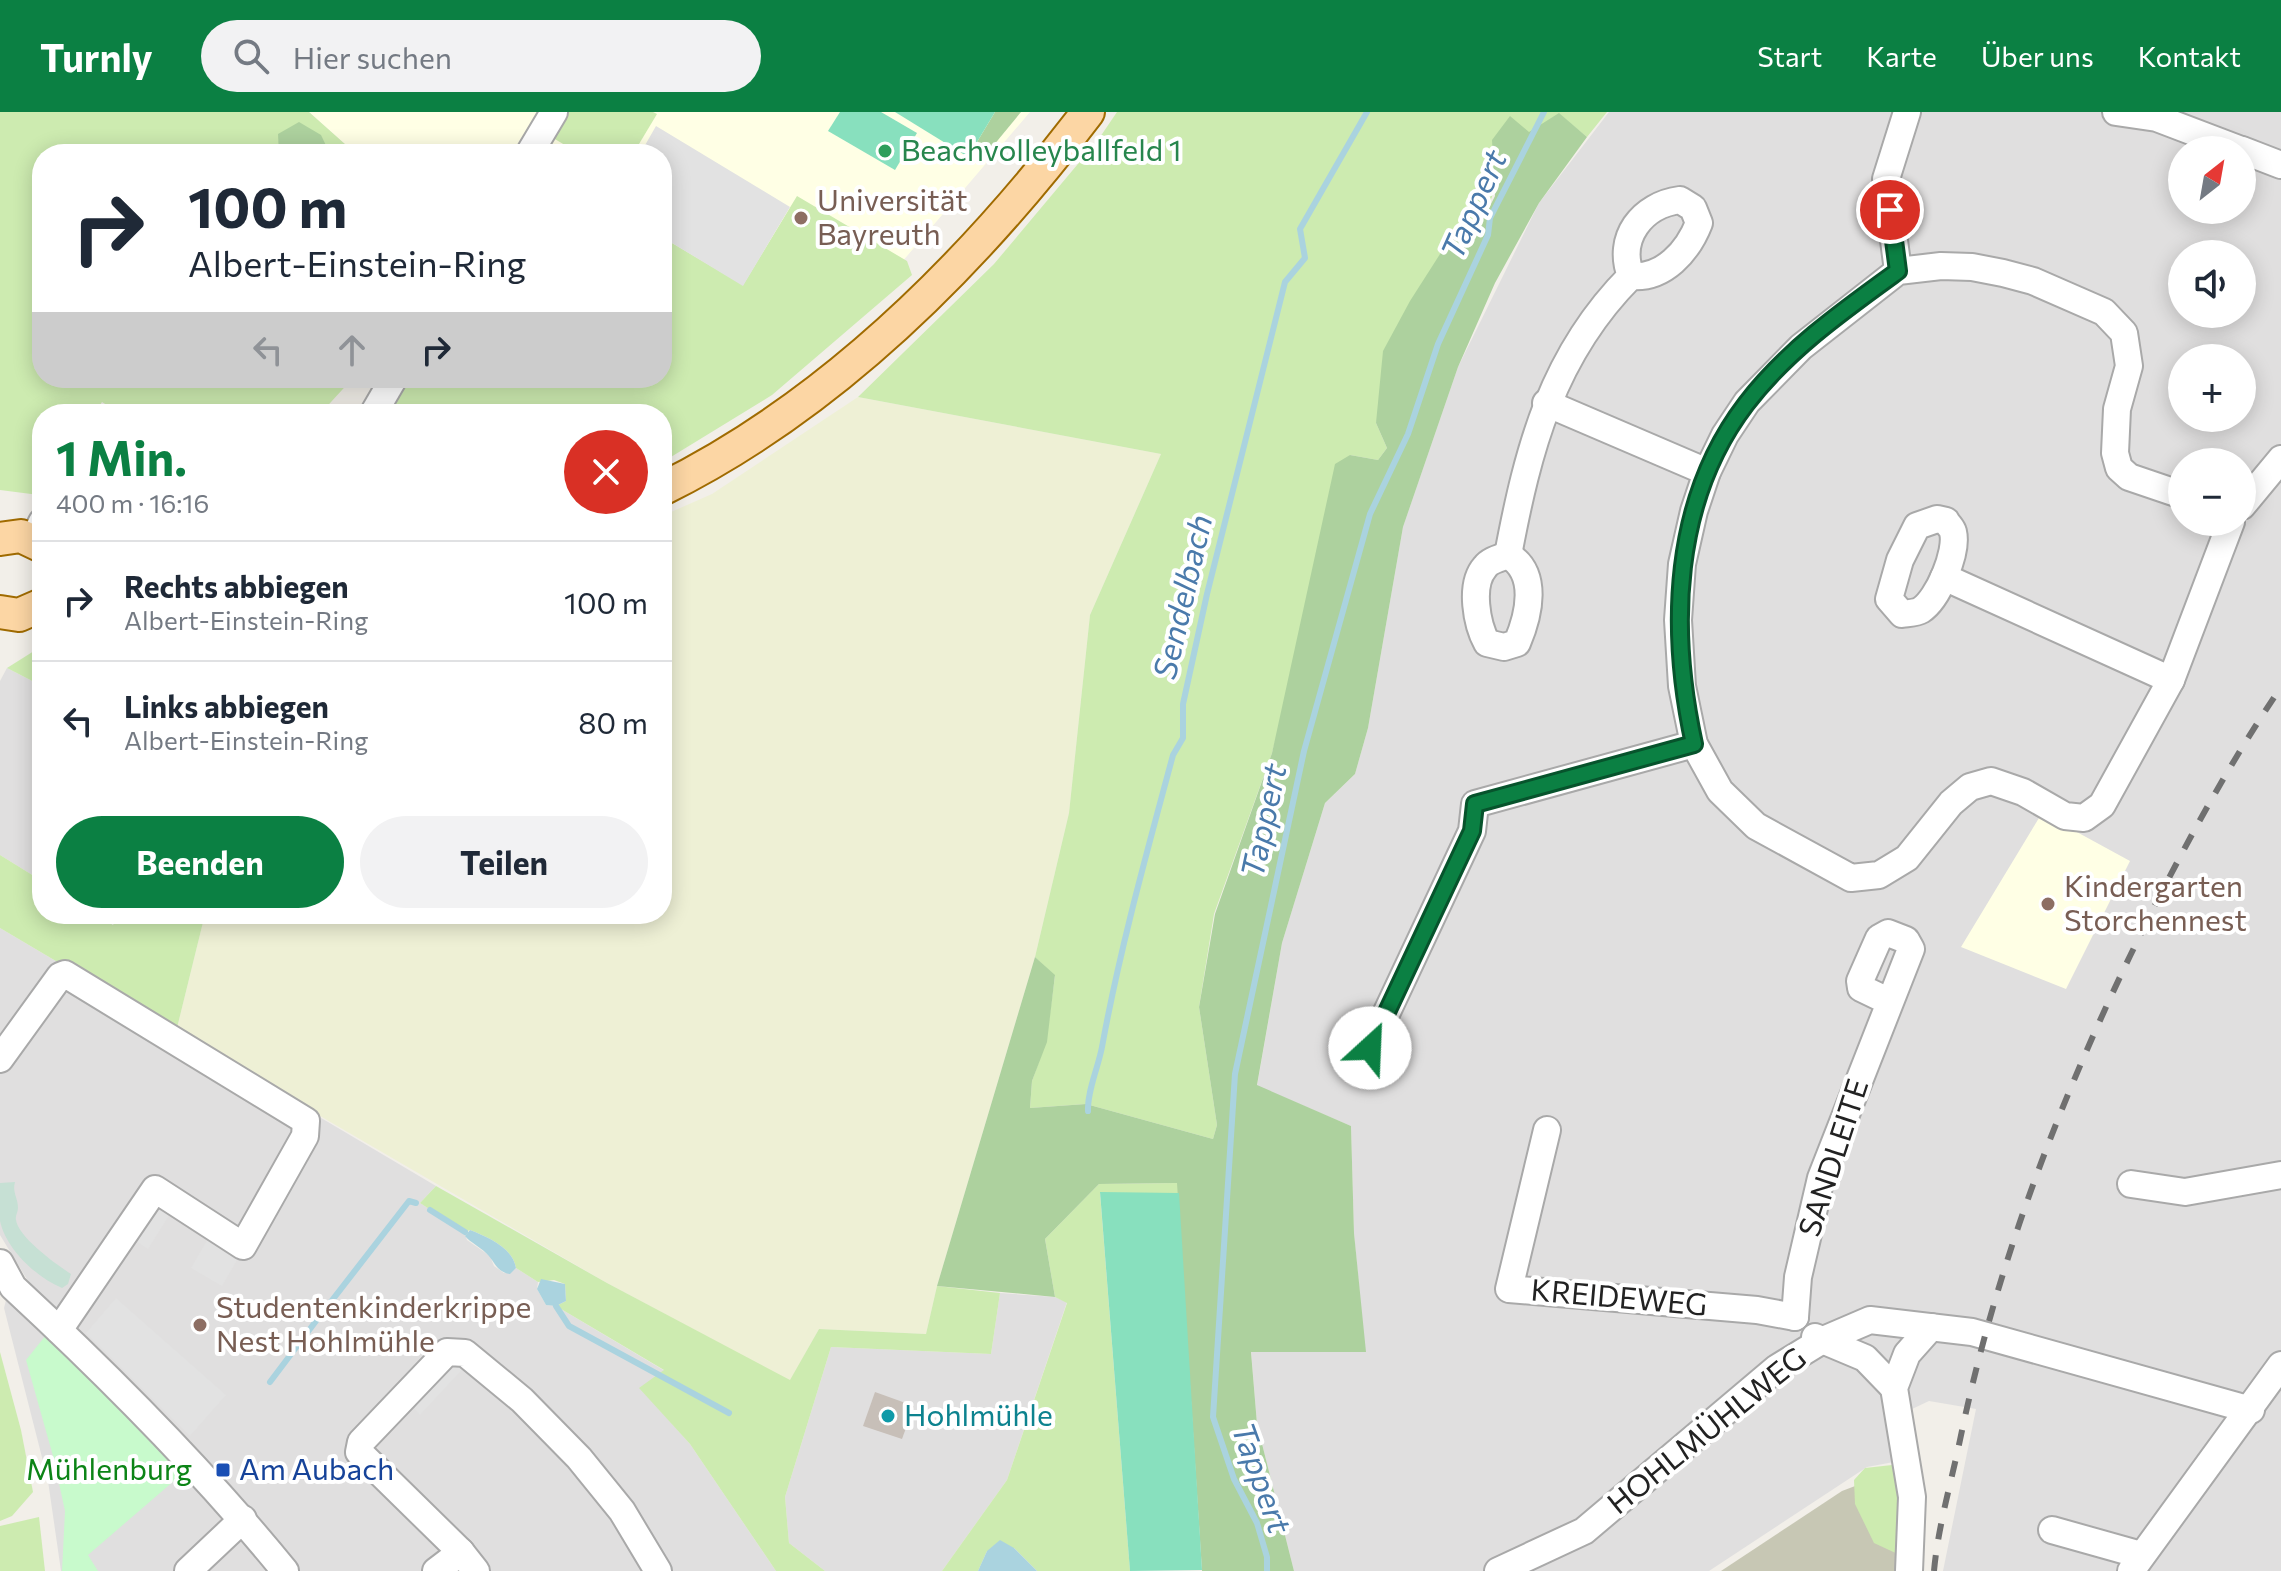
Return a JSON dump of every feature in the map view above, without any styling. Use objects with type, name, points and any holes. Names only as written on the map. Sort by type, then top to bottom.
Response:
[{"type":"main road","points":[[672,483],[773,424],[873,346],[970,252],[1088,112]]},
{"type":"main road","points":[[0,539],[32,536]]},
{"type":"main road","points":[[2,620],[32,611]]},
{"type":"street","points":[[535,144],[554,112]]},
{"type":"street","points":[[1898,271],[1886,179],[1907,112]]},
{"type":"street","points":[[2116,112],[2157,118],[2205,136]]},
{"type":"street","points":[[2256,155],[2281,165]]},
{"type":"street","points":[[2168,490],[2129,477],[2119,468],[2115,453],[2117,409],[2129,366],[2124,333],[2104,312],[2033,281],[2003,273],[1972,267],[1898,271],[1801,347],[1747,402],[1725,435],[1707,472],[1682,564],[1678,620],[1682,686],[1694,744],[1720,791],[1756,826],[1851,878],[1879,875],[1907,858],[1960,795],[1970,787],[1991,781],[2023,792],[2065,816],[2084,818],[2102,805],[2171,680],[2226,536]]},
{"type":"street","points":[[1508,555],[1523,476],[1546,403],[1589,326],[1610,297],[1631,276]]},
{"type":"street","points":[[1546,403],[1707,472]]},
{"type":"street","points":[[2256,489],[2281,459]]},
{"type":"street","points":[[1944,577],[2171,680]]},
{"type":"street","points":[[1370,1048],[1472,831],[1475,804],[1694,744]]},
{"type":"street","points":[[0,1059],[60,976],[65,974],[306,1121],[305,1136],[243,1246],[155,1189],[59,1330]]},
{"type":"street","name":"SANDLEITE","points":[[1795,1317],[1798,1277],[1821,1178],[1888,1001]]},
{"type":"street","name":"KREIDEWEG","points":[[1547,1130],[1509,1289],[1757,1310],[1795,1317]]},
{"type":"street","points":[[2131,1184],[2185,1192],[2244,1179],[2281,1175]]},
{"type":"street","points":[[0,1263],[13,1287],[158,1427],[243,1519],[285,1571]]},
{"type":"street","points":[[1795,1317],[1805,1330],[1821,1341],[1865,1358],[1894,1388]]},
{"type":"street","name":"HOHLMÜHLWEG","points":[[1498,1571],[1584,1531],[1777,1368],[1821,1341],[1870,1320],[1972,1332],[2251,1410]]},
{"type":"street","points":[[1909,1571],[1912,1497],[1894,1388],[1907,1354],[1931,1327]]},
{"type":"street","points":[[436,1571],[469,1562],[359,1452],[361,1442],[447,1352],[465,1353],[522,1400],[579,1458],[622,1511],[658,1571]]},
{"type":"street","points":[[2052,1530],[2136,1563],[2281,1365]]},
{"type":"street","points":[[188,1571],[243,1519]]},
{"type":"shaded area","name":"Universität Bayreuth","points":[[309,112],[1030,112],[884,283],[672,281],[672,144],[345,144]]},
{"type":"shaded area","points":[[1609,112],[2281,112],[2281,1571],[1943,1571],[1976,1409],[1929,1401],[1893,1418],[1899,1461],[1867,1467],[1709,1571],[1294,1571],[1257,1424],[1251,1351],[1365,1352],[1354,1233],[1351,1126],[1257,1086],[1282,943],[1325,803],[1355,774],[1368,728],[1403,527],[1458,367],[1539,203]]},
{"type":"shaded area","points":[[656,126],[790,207],[743,286],[672,243],[672,144],[646,144]]},
{"type":"shaded area","points":[[858,397],[1161,454],[1090,615],[1069,813],[1035,957],[937,1286],[926,1334],[819,1329],[790,1381],[607,1283],[176,1032],[203,924],[672,924],[672,512],[712,494]]},
{"type":"shaded area","points":[[7,668],[32,681],[32,875],[0,855],[0,681]]},
{"type":"shaded area","name":"Kindergarten Storchennest","points":[[2042,813],[2130,861],[2066,989],[1961,947]]},
{"type":"shaded area","points":[[0,928],[436,1186],[420,1203],[463,1229],[467,1240],[490,1256],[494,1266],[504,1273],[516,1268],[538,1282],[537,1289],[546,1305],[556,1306],[665,1371],[640,1388],[690,1444],[776,1571],[61,1571],[48,1481],[4,1308],[7,1296],[28,1281],[0,1235]]},
{"type":"shaded area","points":[[15,1182],[18,1227],[39,1250],[71,1274],[68,1284],[62,1288],[42,1277],[24,1261],[3,1231],[0,1183]]},
{"type":"shaded area","points":[[153,1197],[173,1209],[148,1249],[128,1236]]},
{"type":"shaded area","points":[[209,1237],[240,1255],[222,1286],[191,1268]]},
{"type":"shaded area","points":[[1000,1293],[1055,1297],[1067,1302],[1007,1480],[942,1571],[825,1571],[789,1543],[785,1497],[831,1347],[991,1354]]},
{"type":"shaded area","points":[[116,1298],[226,1395],[190,1436],[86,1333]]},
{"type":"shaded area","points":[[447,1352],[472,1359],[420,1415],[404,1398]]},
{"type":"shaded area","points":[[1897,1470],[1901,1571],[1721,1571],[1842,1491]]},
{"type":"green space","points":[[0,112],[309,112],[345,144],[32,144],[32,388],[344,388],[329,404],[32,404],[32,494],[0,490]]},
{"type":"green space","points":[[562,112],[657,114],[639,144],[563,144],[548,135]]},
{"type":"green space","name":"Beachvolleyballfeld 1","points":[[840,112],[881,112],[917,133],[895,170],[828,131]]},
{"type":"green space","points":[[895,112],[995,112],[968,157]]},
{"type":"green space","points":[[995,112],[1021,112],[979,163],[968,157]]},
{"type":"green space","points":[[1117,112],[1607,112],[1587,137],[1559,114],[1495,177],[1493,194],[1487,206],[1463,226],[1376,423],[1387,448],[1378,460],[1350,455],[1272,753],[1214,914],[1199,1007],[1217,1125],[1213,1139],[1086,1104],[1030,1108],[1032,1081],[1046,1042],[1055,976],[1035,957],[1069,813],[1090,615],[1161,454],[858,397],[994,264],[1098,140]]},
{"type":"green space","points":[[1559,113],[1587,137],[1539,203],[1495,283],[1458,367],[1403,527],[1368,728],[1355,774],[1325,803],[1282,943],[1257,1085],[1351,1126],[1354,1233],[1366,1352],[1251,1352],[1257,1424],[1294,1571],[1202,1571],[1177,1183],[1099,1184],[1045,1239],[1055,1297],[937,1286],[1035,957],[1055,975],[1047,1042],[1032,1081],[1030,1108],[1086,1104],[1213,1139],[1217,1125],[1199,1007],[1215,914],[1272,753],[1335,464],[1350,455],[1378,460],[1387,448],[1376,423],[1383,351],[1449,240],[1463,226],[1488,210],[1495,196],[1492,140],[1510,116],[1529,132]]},
{"type":"green space","points":[[299,122],[321,135],[325,144],[278,144],[278,134]]},
{"type":"green space","points":[[797,196],[907,261],[912,275],[772,395],[672,456],[672,404],[374,404],[386,388],[672,388],[672,243],[743,285]]},
{"type":"green space","points":[[32,652],[32,681],[7,668]]},
{"type":"green space","points":[[0,855],[32,875],[32,924],[203,924],[176,1032],[0,928]]},
{"type":"green space","points":[[1178,1183],[1179,1193],[1100,1193],[1130,1571],[1037,1571],[1014,1548],[987,1551],[978,1571],[942,1571],[1007,1480],[1067,1303],[1055,1297],[1045,1239],[1099,1184]]},
{"type":"green space","points":[[436,1186],[607,1283],[790,1380],[819,1329],[926,1334],[937,1286],[1000,1293],[991,1354],[831,1347],[785,1497],[789,1543],[825,1571],[776,1571],[690,1444],[639,1388],[664,1370],[556,1306],[566,1301],[565,1284],[554,1280],[538,1282],[516,1268],[510,1255],[499,1244],[470,1230],[465,1232],[420,1203]]},
{"type":"green space","points":[[1100,1192],[1179,1193],[1202,1570],[1130,1571]]},
{"type":"green space","name":"Mühlenburg","points":[[46,1335],[182,1474],[88,1555],[98,1571],[62,1571],[65,1511],[26,1360]]},
{"type":"green space","points":[[0,1352],[21,1430],[33,1492],[12,1516],[0,1521]]},
{"type":"green space","points":[[1901,1464],[1902,1556],[1874,1543],[1855,1504],[1854,1480],[1865,1468]]},
{"type":"green space","points":[[39,1517],[45,1571],[0,1571],[0,1526]]},
{"type":"water","points":[[470,1230],[505,1249],[516,1268],[510,1274],[499,1269],[486,1253],[465,1236]]},
{"type":"water","points":[[541,1279],[565,1284],[566,1301],[556,1306],[546,1305],[537,1289]]},
{"type":"water","points":[[1000,1540],[1014,1548],[1037,1571],[978,1571],[987,1551]]},
{"type":"building","name":"Hohlmühle","points":[[875,1392],[914,1406],[902,1439],[863,1426]]},
{"type":"waterway","name":"Sendelbach","points":[[1088,1111],[1134,900],[1173,755],[1183,738],[1183,704],[1207,594],[1285,282],[1305,258],[1300,229],[1367,112]]},
{"type":"waterway","name":"Tappert","points":[[1267,1571],[1267,1557],[1257,1523],[1234,1479],[1213,1417],[1235,1074],[1304,751],[1370,514],[1408,434],[1438,344],[1488,235],[1490,218],[1544,112]]},
{"type":"waterway","points":[[323,1312],[409,1201],[416,1203]]},
{"type":"waterway","points":[[430,1210],[465,1232]]},
{"type":"waterway","points":[[556,1306],[569,1326],[729,1413]]},
{"type":"waterway","points":[[270,1382],[316,1321]]},
{"type":"railway","points":[[1934,1571],[1938,1538],[1974,1377],[2009,1254],[2052,1133],[2103,1015],[2164,887],[2220,785],[2281,687]]},
{"type":"place","name":"Beachvolleyballfeld 1","points":[[885,151]]},
{"type":"place","name":"Universität Bayreuth","points":[[801,218]]},
{"type":"place","name":"Kindergarten Storchennest","points":[[2048,904]]},
{"type":"place","name":"Studentenkinderkrippe Nest Hohlmühle","points":[[200,1325]]},
{"type":"place","name":"Hohlmühle","points":[[888,1416]]},
{"type":"place","name":"Am Aubach","points":[[223,1470]]},
{"type":"route","points":[[1370,1048],[1472,831],[1475,804],[1694,744],[1682,686],[1678,620],[1682,564],[1707,472],[1725,435],[1747,402],[1841,312],[1898,271],[1890,210]]}]
